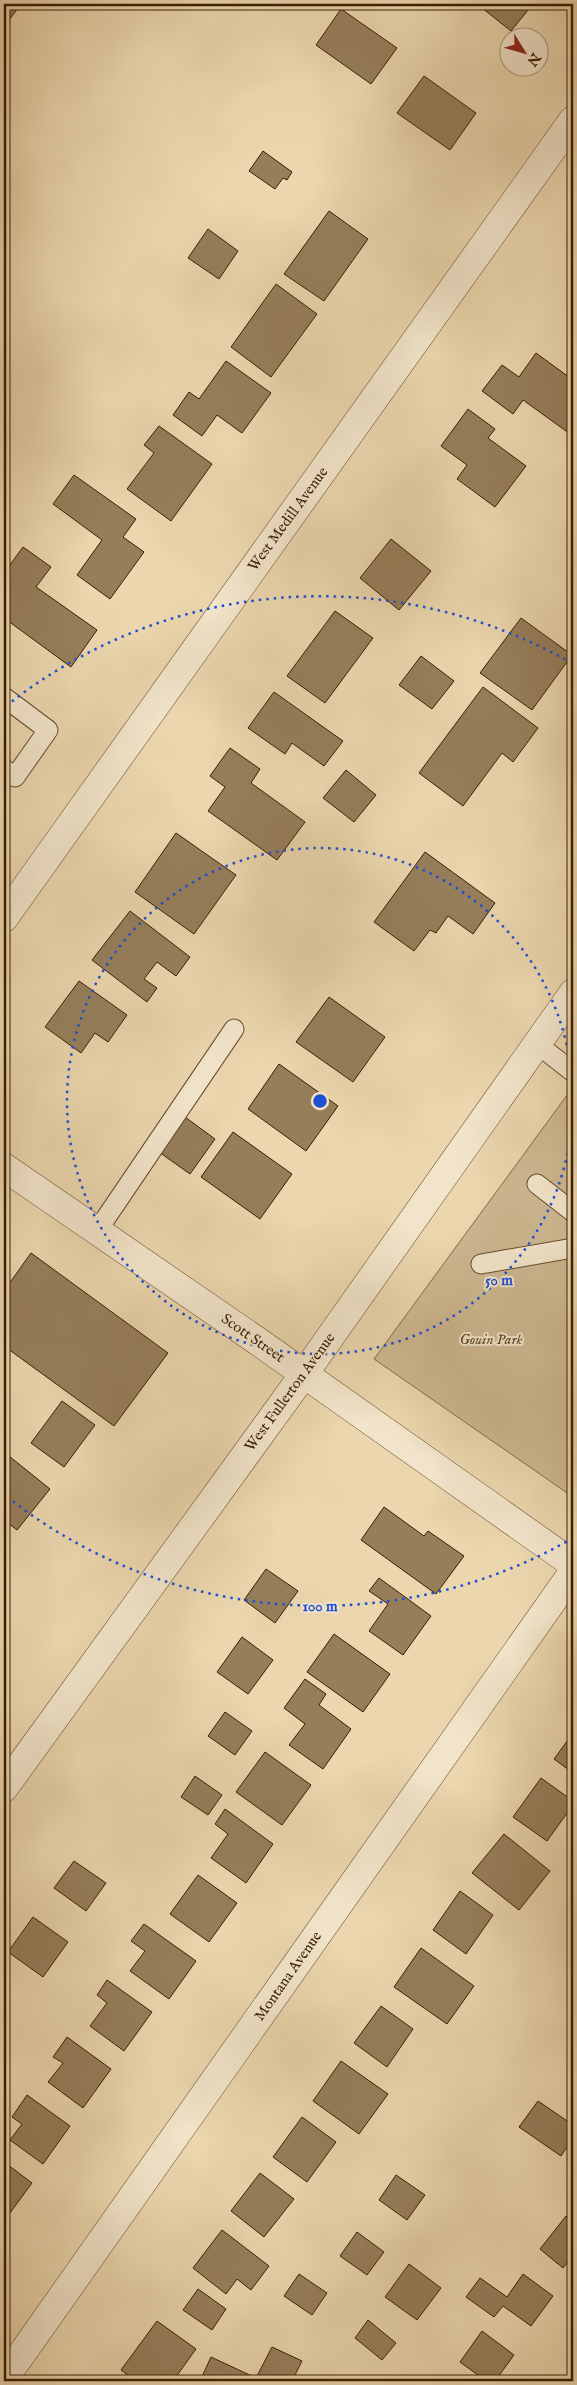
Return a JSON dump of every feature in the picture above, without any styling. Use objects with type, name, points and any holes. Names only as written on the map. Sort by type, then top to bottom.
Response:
[{"type":"street","name":"West Medill Avenue","points":[[4,918],[573,120]]},
{"type":"street","name":"West Fullerton Avenue","points":[[4,1788],[304,1374],[573,993]]},
{"type":"street","name":"Scott Street","points":[[4,1167],[304,1374],[573,1564]]},
{"type":"street","name":"Montana Avenue","points":[[4,2379],[573,1572]]},
{"type":"lane","points":[[4,697],[48,730],[15,777],[4,769]]},
{"type":"lane","points":[[97,1232],[234,1029]]},
{"type":"lane","points":[[537,1044],[573,1072]]},
{"type":"lane","points":[[537,1184],[573,1212]]},
{"type":"lane","points":[[481,1264],[573,1248]]},
{"type":"green space","name":"Gouin Park","points":[[573,1087],[573,1497],[374,1359]]},
{"type":"building","points":[[4,4],[21,4],[4,27]]},
{"type":"building","points":[[477,4],[533,4],[513,28],[507,28]]},
{"type":"building","points":[[341,9],[397,48],[371,84],[316,45]]},
{"type":"building","points":[[424,76],[476,113],[450,150],[397,113]]},
{"type":"building","points":[[263,151],[292,172],[287,180],[283,178],[275,189],[249,171]]},
{"type":"building","points":[[329,211],[368,239],[324,301],[284,274]]},
{"type":"building","points":[[208,229],[238,251],[219,279],[188,258]]},
{"type":"building","points":[[276,284],[317,314],[271,377],[231,347]]},
{"type":"building","points":[[536,353],[573,380],[573,436],[523,400],[513,414],[482,391],[502,365],[519,377]]},
{"type":"building","points":[[226,361],[271,393],[242,433],[217,415],[202,436],[173,415],[189,392],[199,399]]},
{"type":"building","points":[[468,409],[495,429],[488,438],[526,466],[495,507],[457,479],[467,465],[441,446]]},
{"type":"building","points":[[159,426],[212,464],[171,521],[127,489],[154,453],[144,445]]},
{"type":"building","points":[[74,475],[136,519],[123,537],[144,552],[110,599],[77,575],[102,540],[53,504]]},
{"type":"building","points":[[391,539],[431,571],[399,610],[360,578]]},
{"type":"building","points":[[23,547],[51,567],[36,587],[97,630],[71,667],[4,618],[4,573]]},
{"type":"building","points":[[335,611],[373,638],[325,703],[287,676]]},
{"type":"building","points":[[521,618],[572,655],[532,710],[480,673]]},
{"type":"building","points":[[421,656],[454,681],[432,709],[399,685]]},
{"type":"building","points":[[483,687],[538,728],[513,762],[502,753],[463,806],[419,773]]},
{"type":"building","points":[[274,692],[343,741],[324,766],[292,743],[285,754],[248,728]]},
{"type":"building","points":[[230,748],[260,769],[251,783],[305,822],[277,860],[208,811],[225,787],[210,776]]},
{"type":"building","points":[[346,770],[376,795],[354,822],[323,798]]},
{"type":"building","points":[[176,833],[236,875],[194,934],[135,892]]},
{"type":"building","points":[[425,852],[495,903],[473,934],[448,916],[436,933],[430,930],[414,951],[374,922]]},
{"type":"building","points":[[130,911],[190,957],[176,976],[157,962],[144,979],[157,988],[147,1002],[92,960]]},
{"type":"building","points":[[79,981],[127,1015],[108,1042],[95,1033],[81,1053],[45,1027]]},
{"type":"building","points":[[329,997],[385,1037],[353,1082],[296,1042]]},
{"type":"building","points":[[279,1064],[338,1106],[306,1151],[248,1109]]},
{"type":"building","points":[[185,1117],[215,1139],[190,1174],[159,1152]]},
{"type":"building","points":[[233,1132],[292,1174],[260,1219],[201,1177]]},
{"type":"building","points":[[31,1253],[168,1353],[114,1426],[4,1346],[4,1291]]},
{"type":"building","points":[[62,1401],[95,1425],[64,1467],[31,1443]]},
{"type":"building","points":[[4,1452],[50,1489],[17,1530],[4,1520]]},
{"type":"building","points":[[384,1507],[424,1536],[428,1531],[464,1556],[436,1594],[361,1540]]},
{"type":"building","points":[[266,1569],[298,1591],[275,1623],[244,1600]]},
{"type":"building","points":[[379,1578],[431,1616],[403,1655],[369,1631],[388,1604],[369,1591]]},
{"type":"building","points":[[334,1634],[390,1674],[363,1712],[307,1672]]},
{"type":"building","points":[[242,1637],[273,1660],[248,1694],[217,1672]]},
{"type":"building","points":[[305,1679],[326,1694],[319,1705],[351,1729],[323,1769],[289,1745],[305,1724],[284,1708]]},
{"type":"building","points":[[225,1712],[252,1731],[235,1755],[208,1736]]},
{"type":"building","points":[[573,1733],[573,1773],[554,1759]]},
{"type":"building","points":[[265,1752],[311,1785],[282,1825],[236,1792]]},
{"type":"building","points":[[195,1776],[222,1795],[208,1815],[181,1797]]},
{"type":"building","points":[[541,1778],[573,1801],[573,1805],[547,1841],[513,1817]]},
{"type":"building","points":[[225,1809],[273,1844],[246,1883],[211,1858],[228,1834],[215,1824]]},
{"type":"building","points":[[504,1834],[550,1871],[519,1910],[472,1873]]},
{"type":"building","points":[[74,1861],[106,1883],[86,1911],[54,1888]]},
{"type":"building","points":[[198,1875],[237,1903],[209,1942],[170,1914]]},
{"type":"building","points":[[460,1891],[493,1915],[466,1954],[433,1930]]},
{"type":"building","points":[[33,1917],[68,1942],[43,1977],[8,1952]]},
{"type":"building","points":[[144,1924],[196,1961],[169,1999],[130,1971],[145,1951],[131,1941]]},
{"type":"building","points":[[421,1948],[474,1986],[447,2024],[394,1987]]},
{"type":"building","points":[[107,1980],[152,2012],[124,2051],[90,2026],[107,2003],[97,1995]]},
{"type":"building","points":[[381,2006],[413,2029],[387,2067],[354,2043]]},
{"type":"building","points":[[67,2037],[111,2069],[83,2108],[48,2082],[63,2063],[53,2057]]},
{"type":"building","points":[[341,2061],[388,2094],[359,2134],[313,2101]]},
{"type":"building","points":[[27,2095],[70,2126],[43,2164],[10,2140],[22,2124],[12,2117]]},
{"type":"building","points":[[538,2101],[573,2125],[573,2138],[561,2156],[519,2127]]},
{"type":"building","points":[[302,2117],[336,2142],[307,2182],[273,2157]]},
{"type":"building","points":[[4,2162],[32,2183],[4,2221]]},
{"type":"building","points":[[260,2173],[294,2199],[264,2237],[231,2211]]},
{"type":"building","points":[[396,2175],[425,2195],[407,2220],[379,2200]]},
{"type":"building","points":[[566,2216],[573,2222],[573,2255],[563,2268],[540,2249]]},
{"type":"building","points":[[222,2230],[269,2266],[251,2290],[237,2279],[226,2294],[193,2268]]},
{"type":"building","points":[[357,2232],[384,2252],[367,2275],[340,2256]]},
{"type":"building","points":[[409,2264],[441,2288],[417,2320],[385,2297]]},
{"type":"building","points":[[299,2274],[327,2293],[312,2315],[284,2296]]},
{"type":"building","points":[[523,2274],[553,2296],[531,2326],[503,2306],[494,2317],[466,2297],[480,2278],[507,2297]]},
{"type":"building","points":[[198,2289],[226,2309],[212,2330],[183,2310]]},
{"type":"building","points":[[368,2320],[396,2343],[382,2360],[355,2338]]},
{"type":"building","points":[[157,2321],[196,2349],[173,2381],[136,2381],[121,2370]]},
{"type":"building","points":[[482,2331],[514,2355],[495,2381],[486,2381],[460,2362]]},
{"type":"building","points":[[272,2347],[302,2361],[292,2381],[262,2381],[256,2378]]},
{"type":"building","points":[[211,2357],[254,2377],[252,2381],[200,2381]]}]
